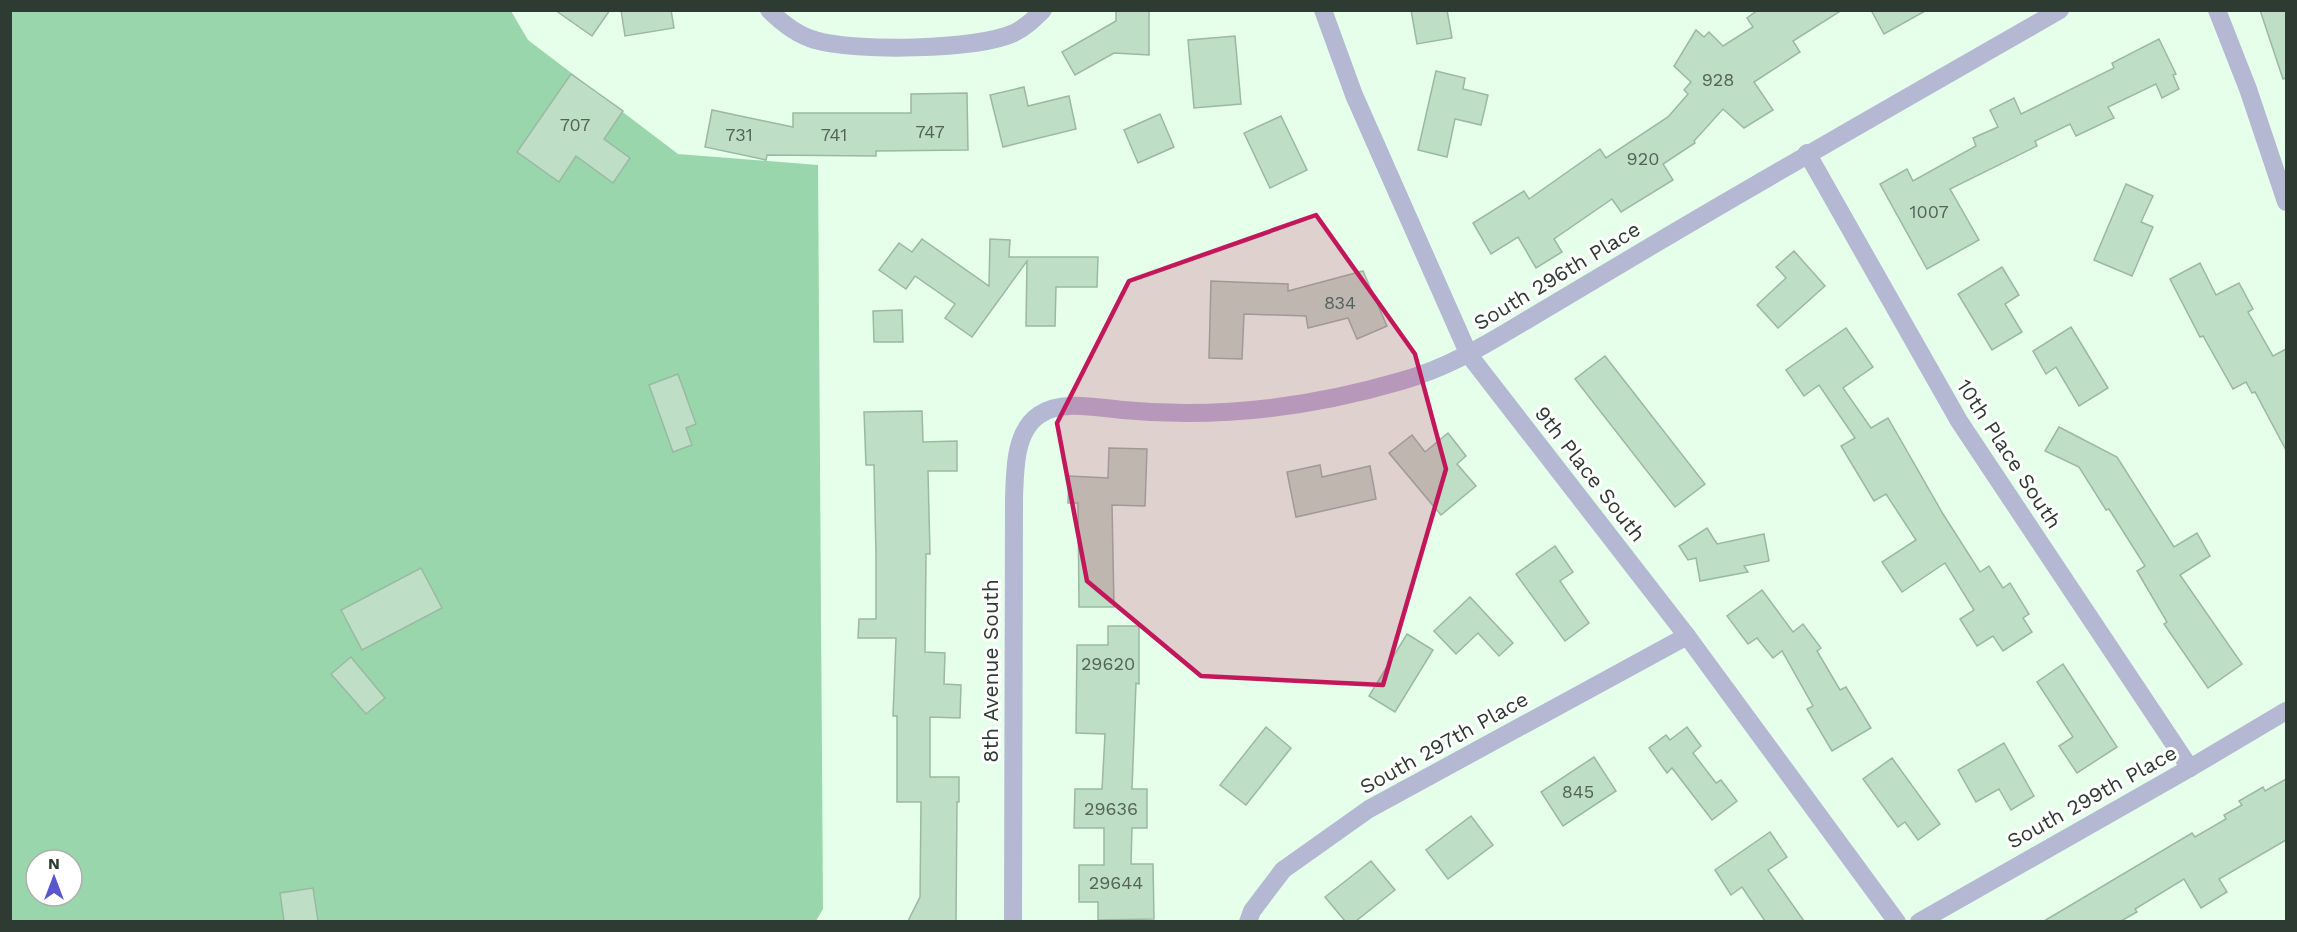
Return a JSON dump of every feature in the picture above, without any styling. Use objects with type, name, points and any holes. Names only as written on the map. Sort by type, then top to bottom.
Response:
[{"type":"street","points":[[769,10],[796,32],[813,40],[846,46],[925,46],[996,39],[1028,25],[1043,10]]},
{"type":"street","name":"9th Place South","points":[[1323,10],[1354,95],[1469,355],[1687,636],[1897,921]]},
{"type":"street","name":"South 296th Place","points":[[1030,423],[1041,414],[1067,407],[1175,412],[1258,409],[1328,399],[1404,381],[1469,355],[1808,153],[2060,10]]},
{"type":"street","points":[[2217,10],[2248,89],[2286,202]]},
{"type":"street","name":"10th Place South","points":[[1808,153],[1959,421],[2190,768]]},
{"type":"street","name":"8th Avenue South","points":[[1013,921],[1014,499],[1019,448],[1030,423]]},
{"type":"street","name":"South 297th Place","points":[[1248,921],[1283,870],[1369,808],[1687,636]]},
{"type":"street","name":"South 299th Place","points":[[1919,921],[2286,711]]},
{"type":"highlighted area","points":[[1316,215],[1415,354],[1446,469],[1383,685],[1201,676],[1087,581],[1057,423],[1129,281]]},
{"type":"green space","points":[[10,11],[511,11],[528,40],[678,154],[818,165],[823,909],[816,921],[11,921]]},
{"type":"building","points":[[555,10],[610,10],[592,36]]},
{"type":"building","points":[[621,10],[671,10],[674,28],[625,36]]},
{"type":"building","points":[[1116,10],[1149,10],[1149,55],[1114,53],[1075,75],[1062,52],[1116,21]]},
{"type":"building","points":[[1411,10],[1447,10],[1452,38],[1417,44]]},
{"type":"building","points":[[1758,10],[1842,10],[1793,41],[1800,52],[1754,82],[1773,110],[1744,128],[1723,109],[1694,141],[1695,143],[1663,164],[1673,180],[1621,212],[1612,199],[1554,239],[1562,252],[1536,268],[1518,237],[1491,254],[1473,223],[1524,191],[1529,199],[1600,149],[1606,158],[1668,117],[1688,94],[1684,90],[1691,82],[1674,66],[1696,30],[1704,37],[1709,32],[1723,46],[1753,27],[1747,18]]},
{"type":"building","points":[[1871,10],[1927,10],[1884,34]]},
{"type":"building","points":[[2260,10],[2286,10],[2286,78],[2283,79]]},
{"type":"building","points":[[1235,36],[1241,104],[1194,108],[1188,40]]},
{"type":"building","points":[[2159,39],[2176,74],[2173,75],[2179,89],[2162,98],[2156,84],[2108,107],[2114,118],[2076,136],[2070,124],[2035,141],[2037,146],[1950,189],[1979,240],[1927,269],[1880,184],[1907,169],[1913,181],[1976,146],[1973,138],[1998,127],[1990,110],[2014,98],[2021,114],[2114,68],[2112,63]]},
{"type":"building","points":[[1436,71],[1465,78],[1463,89],[1488,95],[1481,125],[1455,119],[1447,157],[1418,150]]},
{"type":"building","points":[[571,74],[623,111],[604,139],[630,158],[613,183],[576,156],[559,182],[517,152]]},
{"type":"building","points":[[1024,87],[1028,106],[1069,96],[1076,129],[1003,147],[990,95]]},
{"type":"building","points":[[967,93],[968,150],[876,151],[876,156],[767,155],[766,160],[705,147],[712,110],[793,127],[793,113],[911,113],[911,94]]},
{"type":"building","points":[[1160,114],[1174,147],[1138,163],[1124,130]]},
{"type":"building","points":[[1281,116],[1307,170],[1270,188],[1244,133]]},
{"type":"building","points":[[2126,184],[2153,196],[2141,222],[2153,227],[2132,276],[2094,260]]},
{"type":"building","points":[[922,239],[989,286],[990,239],[1010,240],[1009,257],[1098,257],[1097,287],[1056,287],[1055,326],[1026,326],[1027,261],[972,337],[945,318],[955,304],[915,276],[906,289],[879,270],[899,243],[912,252]]},
{"type":"building","points":[[1794,251],[1825,286],[1778,328],[1757,305],[1786,278],[1776,267]]},
{"type":"building","points":[[2200,263],[2216,295],[2239,283],[2253,309],[2248,312],[2273,356],[2286,349],[2286,450],[2255,392],[2252,393],[2246,382],[2233,389],[2203,336],[2200,337],[2170,279]]},
{"type":"building","points":[[2002,267],[2019,295],[2005,304],[2022,332],[1992,350],[1958,294]]},
{"type":"building","points":[[1363,271],[1387,326],[1357,339],[1348,318],[1308,328],[1306,316],[1244,314],[1242,359],[1209,358],[1211,281],[1288,284],[1288,291]]},
{"type":"building","points":[[902,310],[903,342],[874,342],[873,311]]},
{"type":"building","points":[[2071,327],[2108,388],[2079,406],[2056,367],[2046,374],[2033,351]]},
{"type":"building","points":[[1846,328],[1873,367],[1843,388],[1871,428],[1888,418],[1943,514],[1980,572],[1989,566],[2003,588],[2010,583],[2029,614],[2023,618],[2032,632],[2003,651],[1993,636],[1977,646],[1960,619],[1974,610],[1945,563],[1902,592],[1882,562],[1916,540],[1886,494],[1874,501],[1841,446],[1855,438],[1819,385],[1804,396],[1786,370]]},
{"type":"building","points":[[1605,356],[1705,484],[1675,507],[1575,379]]},
{"type":"building","points":[[678,374],[696,424],[686,428],[692,445],[673,452],[649,385]]},
{"type":"building","points":[[922,411],[923,442],[957,441],[957,471],[928,471],[930,554],[926,554],[925,652],[945,653],[944,684],[961,685],[960,718],[930,717],[930,777],[959,777],[956,921],[908,921],[920,897],[921,802],[897,802],[897,716],[893,716],[896,638],[858,638],[859,619],[876,619],[874,465],[866,465],[864,412]]},
{"type":"building","points":[[2059,427],[2117,457],[2174,547],[2197,533],[2210,556],[2180,575],[2242,664],[2208,688],[2164,624],[2167,622],[2137,571],[2145,566],[2109,509],[2106,510],[2079,467],[2045,451]]},
{"type":"building","points":[[1448,433],[1466,456],[1457,464],[1476,486],[1441,515],[1389,453],[1412,435],[1425,452]]},
{"type":"building","points":[[1109,448],[1147,449],[1145,506],[1112,505],[1114,607],[1079,607],[1078,503],[1068,503],[1069,476],[1108,478]]},
{"type":"building","points":[[1320,465],[1322,477],[1370,466],[1376,499],[1296,517],[1287,472]]},
{"type":"building","points":[[1707,528],[1717,544],[1764,534],[1769,561],[1744,566],[1748,572],[1700,581],[1696,558],[1688,560],[1679,546]]},
{"type":"building","points":[[1555,546],[1573,572],[1560,581],[1589,623],[1565,641],[1516,574]]},
{"type":"building","points":[[421,568],[442,608],[362,650],[341,610]]},
{"type":"building","points":[[1762,590],[1793,632],[1803,624],[1821,648],[1817,651],[1840,690],[1846,687],[1871,728],[1832,751],[1807,709],[1813,706],[1782,651],[1773,658],[1757,638],[1748,644],[1727,616]]},
{"type":"building","points":[[1470,597],[1513,643],[1499,656],[1478,633],[1456,654],[1434,631]]},
{"type":"building","points":[[1108,626],[1139,626],[1139,684],[1136,683],[1132,789],[1147,789],[1147,828],[1132,828],[1131,864],[1153,864],[1154,919],[1098,920],[1098,902],[1079,902],[1079,865],[1104,865],[1104,828],[1074,828],[1075,789],[1102,789],[1105,734],[1076,733],[1077,645],[1108,645]]},
{"type":"building","points":[[1407,634],[1433,650],[1395,712],[1369,696]]},
{"type":"building","points":[[351,657],[385,698],[366,714],[331,674]]},
{"type":"building","points":[[2063,664],[2117,747],[2077,773],[2059,746],[2073,737],[2037,682]]},
{"type":"building","points":[[1266,727],[1291,748],[1246,805],[1220,785]]},
{"type":"building","points":[[1687,727],[1701,746],[1693,753],[1716,783],[1721,780],[1737,801],[1712,820],[1672,768],[1667,773],[1649,748],[1666,735],[1670,740]]},
{"type":"building","points":[[2004,743],[2034,796],[2011,810],[1999,789],[1976,802],[1958,770]]},
{"type":"building","points":[[1594,757],[1616,791],[1563,826],[1541,792]]},
{"type":"building","points":[[1892,758],[1940,824],[1918,840],[1905,822],[1898,827],[1863,779]]},
{"type":"building","points":[[2286,779],[2286,840],[2219,879],[2227,892],[2201,908],[2184,879],[2135,909],[2137,912],[2121,921],[2044,921],[2192,833],[2195,837],[2226,819],[2224,815],[2242,805],[2239,801],[2263,787],[2265,791]]},
{"type":"building","points":[[1471,816],[1493,845],[1448,879],[1426,850]]},
{"type":"building","points":[[1770,832],[1787,857],[1768,870],[1804,921],[1765,921],[1742,887],[1731,895],[1715,870]]},
{"type":"building","points":[[1371,861],[1395,890],[1356,921],[1345,921],[1325,897]]},
{"type":"building","points":[[313,888],[318,921],[284,921],[280,893]]}]
